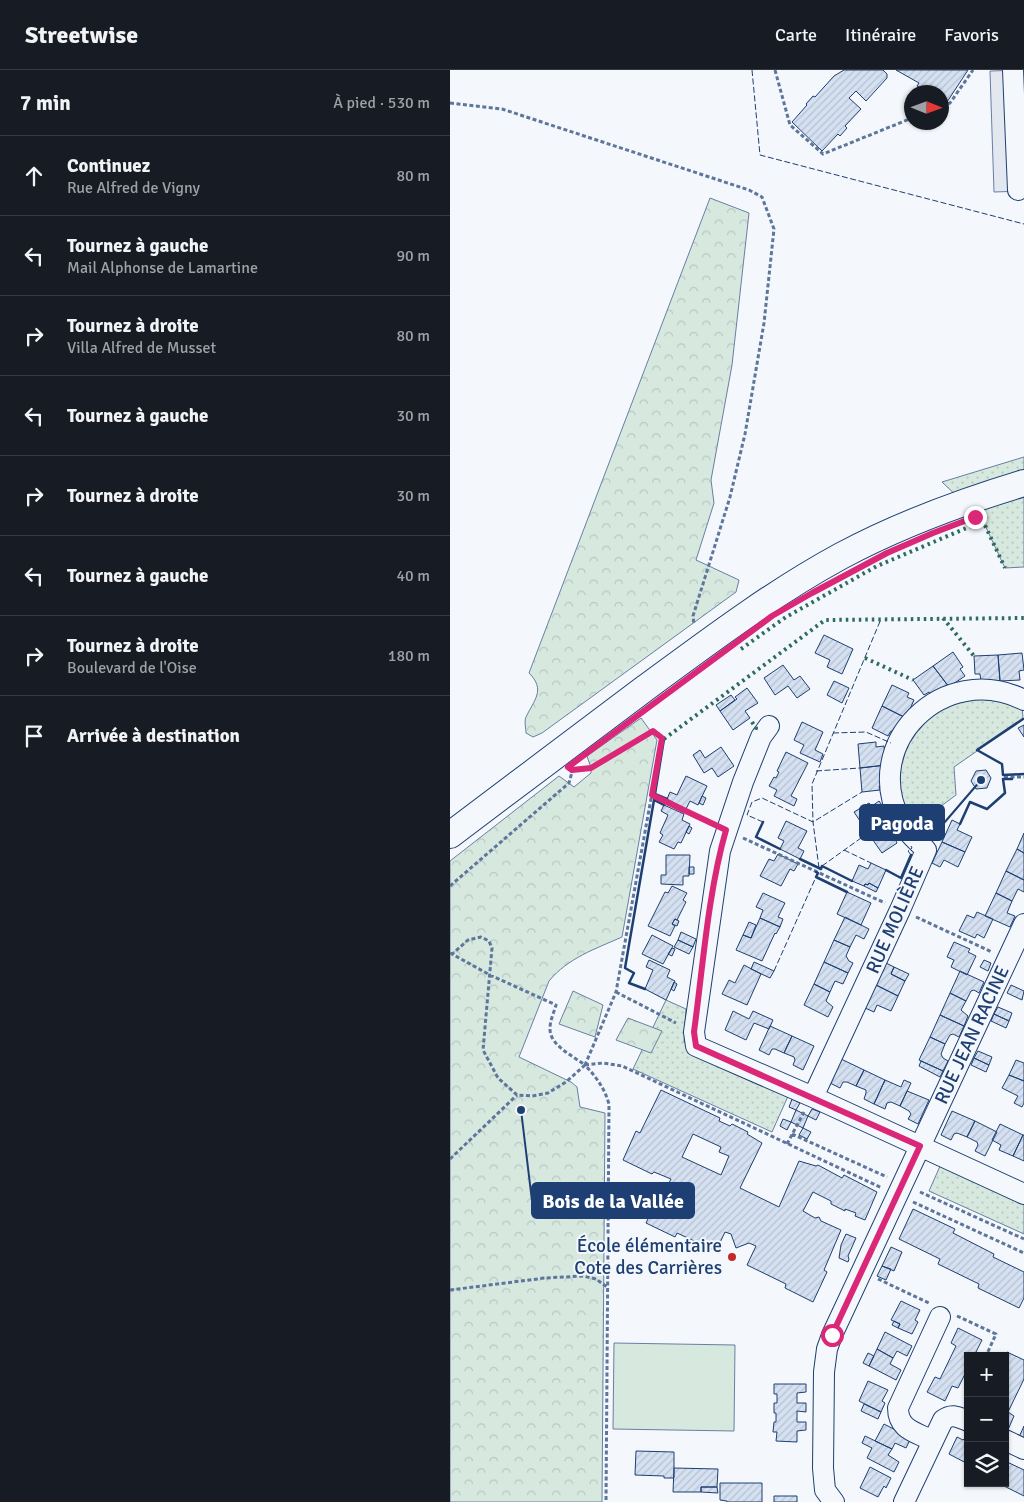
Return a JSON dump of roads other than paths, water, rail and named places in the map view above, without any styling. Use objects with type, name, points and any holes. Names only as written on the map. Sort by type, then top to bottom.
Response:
[{"type":"main road","points":[[450,835],[696,650],[766,600],[842,556],[938,512],[1024,483]]},
{"type":"street","points":[[1014,70],[1018,190]]},
{"type":"street","name":"RUE MOLIÈRE","points":[[813,1097],[926,850],[901,823],[892,798],[891,770],[898,744],[904,732],[922,710],[943,697],[956,692],[992,690],[1024,700]]},
{"type":"street","points":[[769,726],[761,737],[720,851],[694,1032],[696,1046],[813,1097],[1024,1194]]},
{"type":"street","name":"RUE JEAN RACINE","points":[[834,1502],[825,1490],[823,1468],[824,1372],[827,1349],[836,1324],[1024,924]]},
{"type":"street","points":[[932,1441],[904,1427],[899,1419],[898,1408],[940,1316]]},
{"type":"street","points":[[904,1502],[940,1424],[947,1416],[955,1416],[964,1419]]},
{"type":"street","points":[[1009,1442],[1024,1449]]},
{"type":"place","name":"Pagoda","points":[[981,780]]},
{"type":"place","name":"Bois de la Vallée","points":[[521,1110]]},
{"type":"place","name":"École élémentaire Cote des Carrières","points":[[732,1257]]}]
